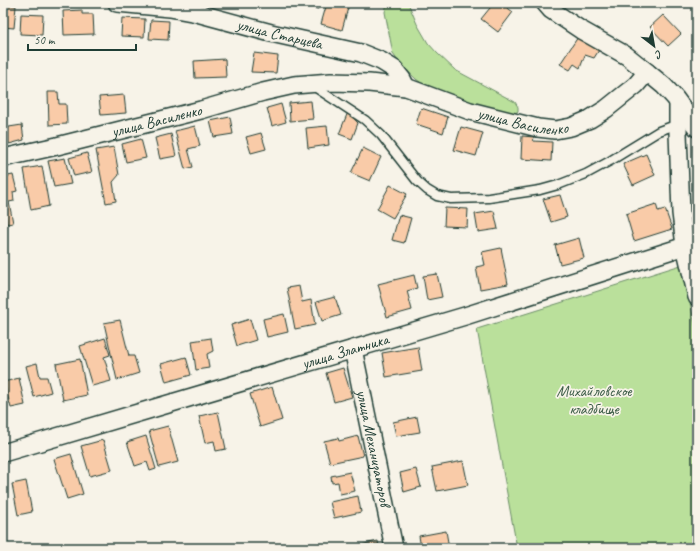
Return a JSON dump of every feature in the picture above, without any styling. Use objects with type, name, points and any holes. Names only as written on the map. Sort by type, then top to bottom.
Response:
[{"type":"street","name":"улица Старцева","points":[[118,3],[197,12],[271,33],[362,53],[381,61],[394,70],[406,87]]},
{"type":"street","points":[[545,3],[551,10],[581,30],[627,56],[647,72],[664,86],[697,128]]},
{"type":"street","name":"улица Василенко","points":[[3,158],[201,110],[263,92],[309,83],[369,83],[406,87],[470,111],[538,128],[555,130],[571,127],[584,122],[606,109],[636,85],[647,72]]},
{"type":"street","points":[[678,103],[682,213],[686,246],[697,297]]},
{"type":"street","name":"улица Златника","points":[[3,453],[465,316],[686,246]]},
{"type":"street","name":"улица Механизаторов","points":[[353,349],[394,548]]},
{"type":"lane","points":[[309,83],[365,120],[381,135],[417,181],[427,190],[437,196],[451,199],[489,198],[540,190],[558,185],[586,174],[659,131],[678,124]]},
{"type":"green space","points":[[387,3],[408,3],[417,24],[428,43],[437,53],[455,70],[515,102],[518,107],[518,111],[514,114],[485,108],[424,85],[416,79],[401,65],[393,54],[385,12]]},
{"type":"green space","name":"Михайловское кладбище","points":[[681,265],[697,333],[697,548],[517,548],[477,329]]},
{"type":"building","points":[[291,3],[319,3],[318,9]]},
{"type":"building","points":[[327,3],[349,4],[342,30],[321,24]]},
{"type":"building","points":[[494,3],[501,3],[513,12],[498,32],[481,19]]},
{"type":"building","points":[[3,5],[16,6],[14,28],[3,27]]},
{"type":"building","points":[[82,10],[82,14],[93,14],[94,34],[64,35],[63,11]]},
{"type":"building","points":[[21,14],[43,15],[42,35],[20,34]]},
{"type":"building","points":[[663,15],[681,34],[668,46],[650,27]]},
{"type":"building","points":[[122,18],[145,19],[144,37],[121,36]]},
{"type":"building","points":[[151,20],[169,21],[168,40],[149,39]]},
{"type":"building","points":[[578,37],[599,50],[594,58],[585,55],[580,68],[574,64],[570,70],[560,64]]},
{"type":"building","points":[[254,53],[278,56],[276,73],[251,72]]},
{"type":"building","points":[[225,59],[226,77],[195,78],[194,61]]},
{"type":"building","points":[[48,92],[58,92],[59,104],[66,104],[67,124],[49,125]]},
{"type":"building","points":[[124,95],[126,113],[101,115],[99,97]]},
{"type":"building","points":[[311,101],[313,119],[290,121],[289,103]]},
{"type":"building","points":[[281,104],[286,122],[272,126],[267,108]]},
{"type":"building","points":[[421,108],[448,117],[443,133],[416,124]]},
{"type":"building","points":[[348,112],[358,123],[352,139],[339,134]]},
{"type":"building","points":[[230,117],[233,134],[214,137],[210,121]]},
{"type":"building","points":[[22,125],[24,140],[9,144],[9,127]]},
{"type":"building","points":[[195,126],[200,146],[188,149],[193,167],[185,169],[175,131]]},
{"type":"building","points":[[327,126],[329,145],[308,148],[306,128]]},
{"type":"building","points":[[461,127],[483,133],[476,156],[454,150]]},
{"type":"building","points":[[261,133],[266,149],[251,153],[246,137]]},
{"type":"building","points":[[171,134],[176,156],[160,159],[155,138]]},
{"type":"building","points":[[522,136],[534,137],[533,141],[552,142],[551,161],[521,159]]},
{"type":"building","points":[[141,139],[146,158],[126,162],[122,144]]},
{"type":"building","points":[[114,147],[119,175],[113,182],[116,201],[106,203],[96,150]]},
{"type":"building","points":[[363,148],[381,157],[370,181],[351,173]]},
{"type":"building","points":[[87,153],[92,172],[74,176],[69,158]]},
{"type":"building","points":[[646,154],[655,175],[633,185],[623,164]]},
{"type":"building","points":[[65,158],[71,184],[54,187],[48,161]]},
{"type":"building","points":[[42,166],[49,206],[31,210],[24,169]]},
{"type":"building","points":[[13,175],[17,191],[13,192],[14,201],[9,202],[13,223],[7,224],[3,204],[3,177]]},
{"type":"building","points":[[390,185],[407,194],[393,218],[377,209]]},
{"type":"building","points":[[560,195],[567,217],[551,222],[543,199]]},
{"type":"building","points":[[656,204],[658,211],[665,209],[672,229],[634,241],[626,214]]},
{"type":"building","points":[[445,208],[468,209],[467,227],[444,226]]},
{"type":"building","points":[[494,211],[498,229],[478,232],[475,214]]},
{"type":"building","points":[[399,215],[411,218],[404,243],[392,240]]},
{"type":"building","points":[[579,238],[584,258],[560,264],[555,245]]},
{"type":"building","points":[[501,248],[508,284],[480,289],[476,267],[485,265],[482,252]]},
{"type":"building","points":[[437,274],[442,297],[427,300],[423,276]]},
{"type":"building","points":[[414,275],[417,288],[407,291],[412,310],[387,317],[378,284]]},
{"type":"building","points":[[299,286],[302,302],[311,300],[315,325],[295,329],[287,288]]},
{"type":"building","points":[[335,297],[341,315],[322,321],[316,302]]},
{"type":"building","points":[[284,314],[288,332],[267,337],[263,319]]},
{"type":"building","points":[[250,319],[256,340],[237,346],[231,325]]},
{"type":"building","points":[[120,320],[129,356],[134,356],[139,373],[117,380],[104,323]]},
{"type":"building","points":[[105,338],[110,355],[104,357],[111,381],[92,386],[80,346]]},
{"type":"building","points":[[211,338],[213,351],[207,354],[209,368],[196,370],[192,341]]},
{"type":"building","points":[[418,347],[422,371],[386,377],[382,353]]},
{"type":"building","points":[[186,357],[191,375],[166,382],[161,364]]},
{"type":"building","points":[[80,359],[87,395],[63,400],[56,364]]},
{"type":"building","points":[[37,363],[40,377],[47,377],[51,392],[34,397],[26,366]]},
{"type":"building","points":[[343,368],[352,397],[334,402],[326,373]]},
{"type":"building","points":[[19,378],[25,405],[11,408],[4,382]]},
{"type":"building","points":[[272,387],[282,420],[260,427],[250,394]]},
{"type":"building","points":[[218,412],[226,449],[216,451],[214,441],[205,443],[199,416]]},
{"type":"building","points":[[417,417],[420,432],[396,436],[393,422]]},
{"type":"building","points":[[168,426],[178,462],[159,467],[149,431]]},
{"type":"building","points":[[146,436],[156,469],[150,471],[147,462],[135,466],[127,442]]},
{"type":"building","points":[[358,436],[363,456],[330,463],[324,441],[338,438],[339,441]]},
{"type":"building","points":[[103,440],[112,470],[90,476],[81,446]]},
{"type":"building","points":[[71,454],[83,494],[67,499],[54,459]]},
{"type":"building","points":[[463,461],[468,485],[437,491],[432,467]]},
{"type":"building","points":[[416,469],[421,487],[404,492],[400,473]]},
{"type":"building","points":[[350,472],[355,491],[340,494],[338,482],[332,483],[331,476]]},
{"type":"building","points":[[26,481],[32,512],[18,515],[12,484]]},
{"type":"building","points":[[358,496],[361,512],[334,518],[330,502]]},
{"type":"building","points":[[446,531],[449,548],[421,548],[419,536]]},
{"type":"building","points":[[378,541],[379,548],[346,548]]}]
